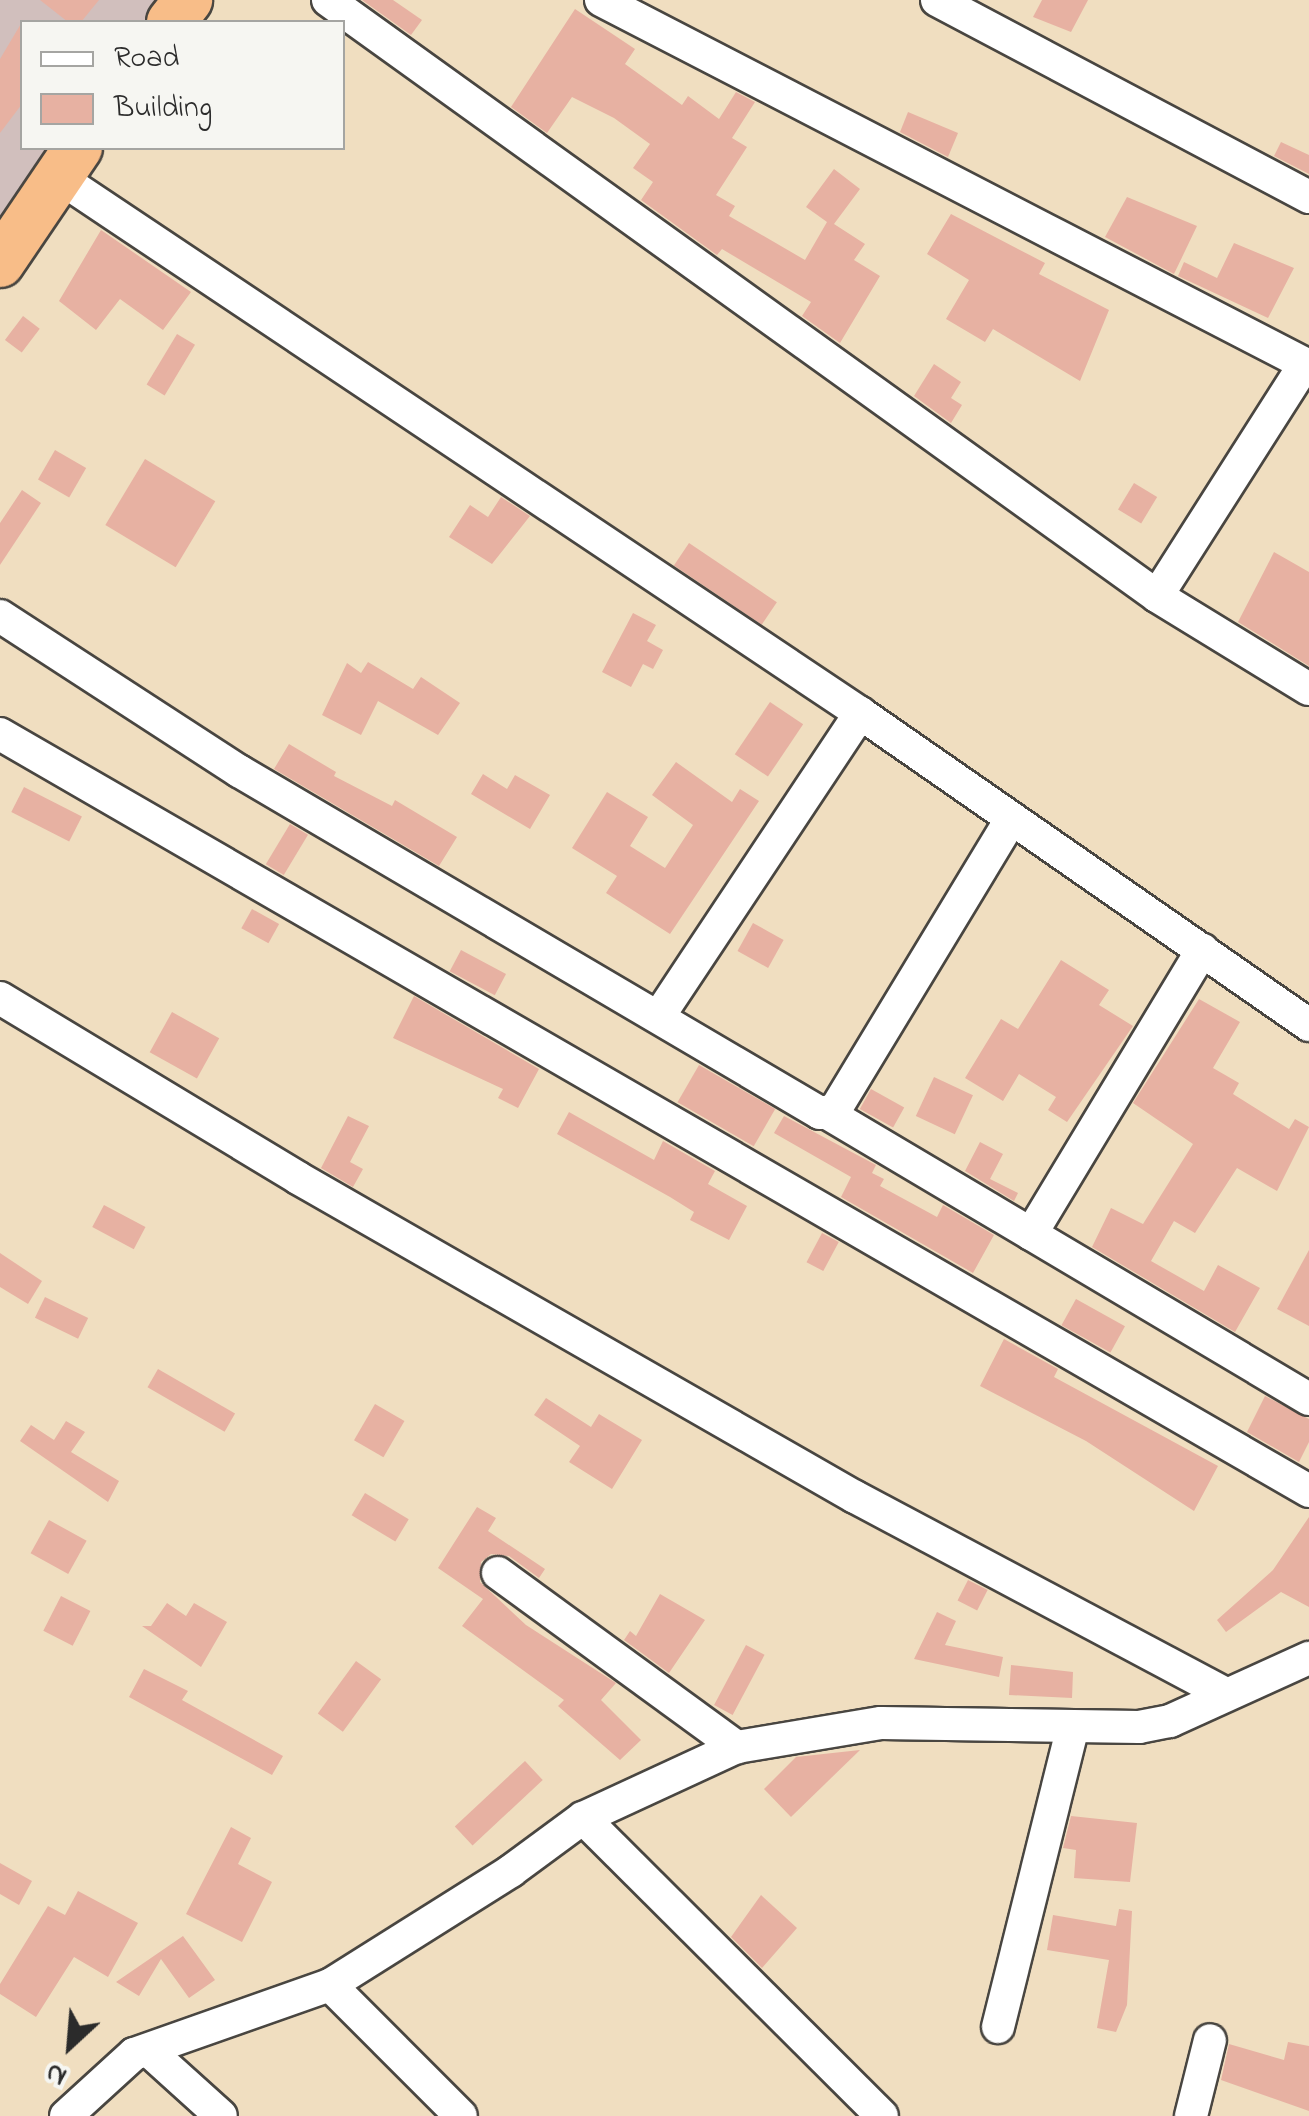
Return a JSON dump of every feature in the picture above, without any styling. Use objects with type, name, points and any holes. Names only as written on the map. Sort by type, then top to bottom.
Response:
[{"type":"highway","points":[[173,20],[188,0]]},
{"type":"highway","points":[[0,263],[68,162]]},
{"type":"street","points":[[328,0],[1157,596],[1309,689]]},
{"type":"street","points":[[600,0],[1307,365],[1157,596]]},
{"type":"street","points":[[937,0],[1309,197]]},
{"type":"street","points":[[68,162],[1309,1024]]},
{"type":"street","points":[[0,616],[239,771],[829,1114],[1309,1400]]},
{"type":"street","points":[[659,1016],[860,713]]},
{"type":"street","points":[[0,734],[1309,1491]]},
{"type":"street","points":[[829,1114],[1012,818]]},
{"type":"street","points":[[1031,1234],[1202,950]]},
{"type":"street","points":[[0,998],[298,1178],[838,1487],[1224,1694]]},
{"type":"street","points":[[498,1573],[737,1747]]},
{"type":"street","points":[[66,2116],[134,2054],[330,1985],[584,1818],[737,1747],[881,1723],[1073,1726],[1170,1721],[1309,1658]]},
{"type":"street","points":[[998,2027],[1073,1726]]},
{"type":"street","points":[[584,1818],[882,2116]]},
{"type":"street","points":[[330,1985],[461,2116]]},
{"type":"street","points":[[1191,2116],[1210,2040]]},
{"type":"street","points":[[148,2050],[221,2116]]},
{"type":"shaded area","points":[[0,0],[188,0],[173,20],[20,20],[20,150],[77,150],[0,263]]},
{"type":"building","points":[[40,0],[99,0],[83,20],[65,20]]},
{"type":"building","points":[[362,0],[393,0],[422,20],[411,35]]},
{"type":"building","points":[[1042,0],[1088,0],[1071,32],[1033,17]]},
{"type":"building","points":[[575,9],[635,49],[625,64],[682,105],[688,96],[719,119],[736,92],[755,102],[732,138],[747,147],[716,195],[735,206],[729,216],[805,260],[827,222],[806,207],[834,169],[860,189],[834,224],[865,244],[854,260],[880,276],[840,343],[802,316],[811,302],[722,249],[717,255],[641,200],[653,182],[633,168],[650,144],[614,118],[572,97],[547,133],[511,107]]},
{"type":"building","points":[[20,25],[20,107],[0,133],[0,59]]},
{"type":"building","points":[[908,112],[958,133],[948,157],[900,132]]},
{"type":"building","points":[[1281,142],[1309,155],[1309,174],[1274,156]]},
{"type":"building","points":[[1127,197],[1197,226],[1174,274],[1105,237]]},
{"type":"building","points":[[951,214],[1045,263],[1039,274],[1109,310],[1080,381],[993,329],[985,342],[946,319],[969,280],[927,254]]},
{"type":"building","points":[[101,230],[191,292],[163,330],[120,299],[96,330],[59,301]]},
{"type":"building","points":[[1234,243],[1294,268],[1268,318],[1178,276],[1184,262],[1217,278]]},
{"type":"building","points":[[23,316],[40,329],[22,353],[5,340]]},
{"type":"building","points":[[177,334],[195,345],[165,395],[147,385]]},
{"type":"building","points":[[934,364],[961,382],[951,398],[962,405],[951,423],[914,396]]},
{"type":"building","points":[[55,450],[86,468],[69,497],[38,479]]},
{"type":"building","points":[[145,459],[215,501],[176,567],[105,525]]},
{"type":"building","points":[[1134,483],[1157,497],[1141,523],[1118,510]]},
{"type":"building","points":[[22,490],[41,503],[0,565],[0,523]]},
{"type":"building","points":[[501,497],[530,516],[492,564],[449,537],[470,505],[488,517]]},
{"type":"building","points":[[689,543],[777,602],[762,625],[674,565]]},
{"type":"building","points":[[1274,552],[1309,572],[1309,666],[1238,622]]},
{"type":"building","points":[[633,613],[656,625],[647,641],[663,650],[653,669],[643,664],[631,687],[602,672]]},
{"type":"building","points":[[368,662],[413,689],[421,677],[460,703],[438,735],[378,701],[361,735],[322,715],[347,663],[361,673]]},
{"type":"building","points":[[770,702],[803,724],[768,777],[735,754]]},
{"type":"building","points":[[289,744],[336,772],[334,776],[392,806],[395,800],[457,837],[439,866],[274,769]]},
{"type":"building","points":[[676,762],[732,802],[740,789],[759,801],[670,934],[606,893],[617,876],[572,848],[607,792],[648,817],[630,846],[665,868],[693,825],[652,795]]},
{"type":"building","points":[[483,774],[507,789],[515,775],[550,795],[530,829],[471,794]]},
{"type":"building","points":[[24,787],[82,817],[69,841],[11,812]]},
{"type":"building","points":[[290,824],[308,835],[284,875],[266,864]]},
{"type":"building","points":[[252,909],[279,924],[268,943],[241,928]]},
{"type":"building","points":[[753,923],[784,940],[768,968],[737,951]]},
{"type":"building","points":[[461,950],[506,974],[495,995],[450,971]]},
{"type":"building","points":[[1061,960],[1109,990],[1099,1005],[1133,1026],[1067,1122],[1048,1110],[1056,1097],[1019,1074],[1003,1101],[965,1078],[1001,1019],[1018,1029]]},
{"type":"building","points":[[414,996],[539,1069],[518,1108],[498,1098],[503,1089],[393,1038]]},
{"type":"building","points":[[1199,999],[1240,1022],[1213,1068],[1239,1083],[1233,1094],[1289,1129],[1295,1119],[1309,1127],[1277,1191],[1237,1168],[1195,1233],[1174,1221],[1151,1261],[1204,1291],[1218,1265],[1260,1288],[1235,1332],[1092,1247],[1111,1208],[1143,1224],[1193,1144],[1133,1103]]},
{"type":"building","points":[[172,1012],[219,1038],[197,1078],[150,1052]]},
{"type":"building","points":[[699,1065],[775,1109],[754,1146],[678,1102]]},
{"type":"building","points":[[934,1077],[973,1095],[955,1134],[916,1116]]},
{"type":"building","points":[[871,1089],[904,1107],[893,1128],[860,1109]]},
{"type":"building","points":[[569,1112],[654,1160],[663,1141],[715,1171],[708,1184],[747,1206],[729,1240],[690,1220],[694,1212],[670,1197],[557,1134]]},
{"type":"building","points":[[348,1116],[369,1126],[350,1162],[363,1169],[353,1187],[321,1168]]},
{"type":"building","points":[[784,1116],[876,1165],[872,1173],[884,1179],[880,1186],[937,1217],[943,1205],[994,1235],[973,1273],[841,1197],[851,1177],[774,1133]]},
{"type":"building","points":[[980,1142],[1003,1154],[990,1179],[1018,1193],[1014,1201],[965,1171]]},
{"type":"building","points":[[104,1205],[145,1227],[134,1249],[92,1227]]},
{"type":"building","points":[[822,1233],[839,1242],[823,1271],[807,1262]]},
{"type":"building","points":[[1309,1250],[1309,1326],[1277,1309]]},
{"type":"building","points":[[0,1253],[42,1281],[28,1304],[0,1287]]},
{"type":"building","points":[[45,1297],[88,1318],[78,1339],[35,1318]]},
{"type":"building","points":[[1076,1299],[1125,1326],[1110,1352],[1061,1325]]},
{"type":"building","points":[[1004,1339],[1058,1369],[1054,1377],[1218,1466],[1194,1511],[1086,1441],[980,1386]]},
{"type":"building","points":[[158,1369],[235,1414],[225,1432],[148,1387]]},
{"type":"building","points":[[1265,1396],[1309,1419],[1309,1442],[1299,1462],[1247,1432]]},
{"type":"building","points":[[546,1398],[591,1427],[599,1414],[642,1440],[612,1489],[569,1462],[580,1446],[534,1415]]},
{"type":"building","points":[[375,1404],[404,1421],[383,1457],[354,1440]]},
{"type":"building","points":[[66,1421],[85,1432],[71,1452],[119,1481],[108,1502],[20,1441],[31,1425],[54,1440]]},
{"type":"building","points":[[365,1493],[409,1519],[395,1542],[352,1515]]},
{"type":"building","points":[[477,1507],[496,1518],[488,1531],[545,1569],[539,1578],[509,1556],[491,1554],[481,1562],[480,1582],[526,1625],[616,1683],[601,1700],[641,1740],[620,1760],[558,1706],[564,1700],[462,1626],[483,1599],[438,1568]]},
{"type":"building","points":[[1309,1517],[1309,1607],[1281,1592],[1226,1632],[1217,1620],[1273,1570]]},
{"type":"building","points":[[49,1520],[87,1541],[68,1574],[31,1553]]},
{"type":"building","points":[[968,1580],[988,1590],[977,1610],[958,1600]]},
{"type":"building","points":[[660,1594],[705,1620],[669,1673],[624,1640],[630,1631],[636,1636]]},
{"type":"building","points":[[61,1596],[90,1611],[73,1646],[43,1631]]},
{"type":"building","points":[[167,1603],[186,1616],[194,1603],[227,1622],[201,1667],[142,1626],[151,1626]]},
{"type":"building","points":[[937,1612],[956,1621],[945,1645],[1003,1657],[999,1677],[914,1659]]},
{"type":"building","points":[[746,1645],[765,1655],[733,1715],[714,1705]]},
{"type":"building","points":[[356,1661],[381,1679],[343,1732],[318,1714]]},
{"type":"building","points":[[1011,1665],[1073,1672],[1072,1698],[1009,1695]]},
{"type":"building","points":[[144,1669],[188,1691],[182,1700],[283,1756],[272,1775],[129,1697]]},
{"type":"building","points":[[860,1750],[791,1817],[764,1789],[796,1757]]},
{"type":"building","points":[[525,1761],[543,1780],[473,1845],[455,1826]]},
{"type":"building","points":[[1071,1816],[1137,1823],[1130,1882],[1074,1878],[1076,1850],[1063,1848]]},
{"type":"building","points":[[231,1827],[251,1838],[238,1864],[272,1882],[242,1942],[186,1914]]},
{"type":"building","points":[[0,1863],[32,1881],[19,1905],[0,1894]]},
{"type":"building","points":[[78,1891],[138,1923],[108,1977],[74,1957],[36,2017],[0,1994],[0,1984],[48,1906],[65,1915]]},
{"type":"building","points":[[761,1895],[797,1928],[762,1968],[731,1937]]},
{"type":"building","points":[[1119,1909],[1132,1911],[1127,2005],[1116,2032],[1097,2028],[1109,1960],[1047,1950],[1053,1915],[1116,1926]]},
{"type":"building","points":[[183,1936],[215,1980],[189,1998],[161,1959],[139,1996],[116,1982]]},
{"type":"building","points":[[1288,2042],[1309,2046],[1309,2111],[1221,2080],[1229,2044],[1284,2060]]}]
